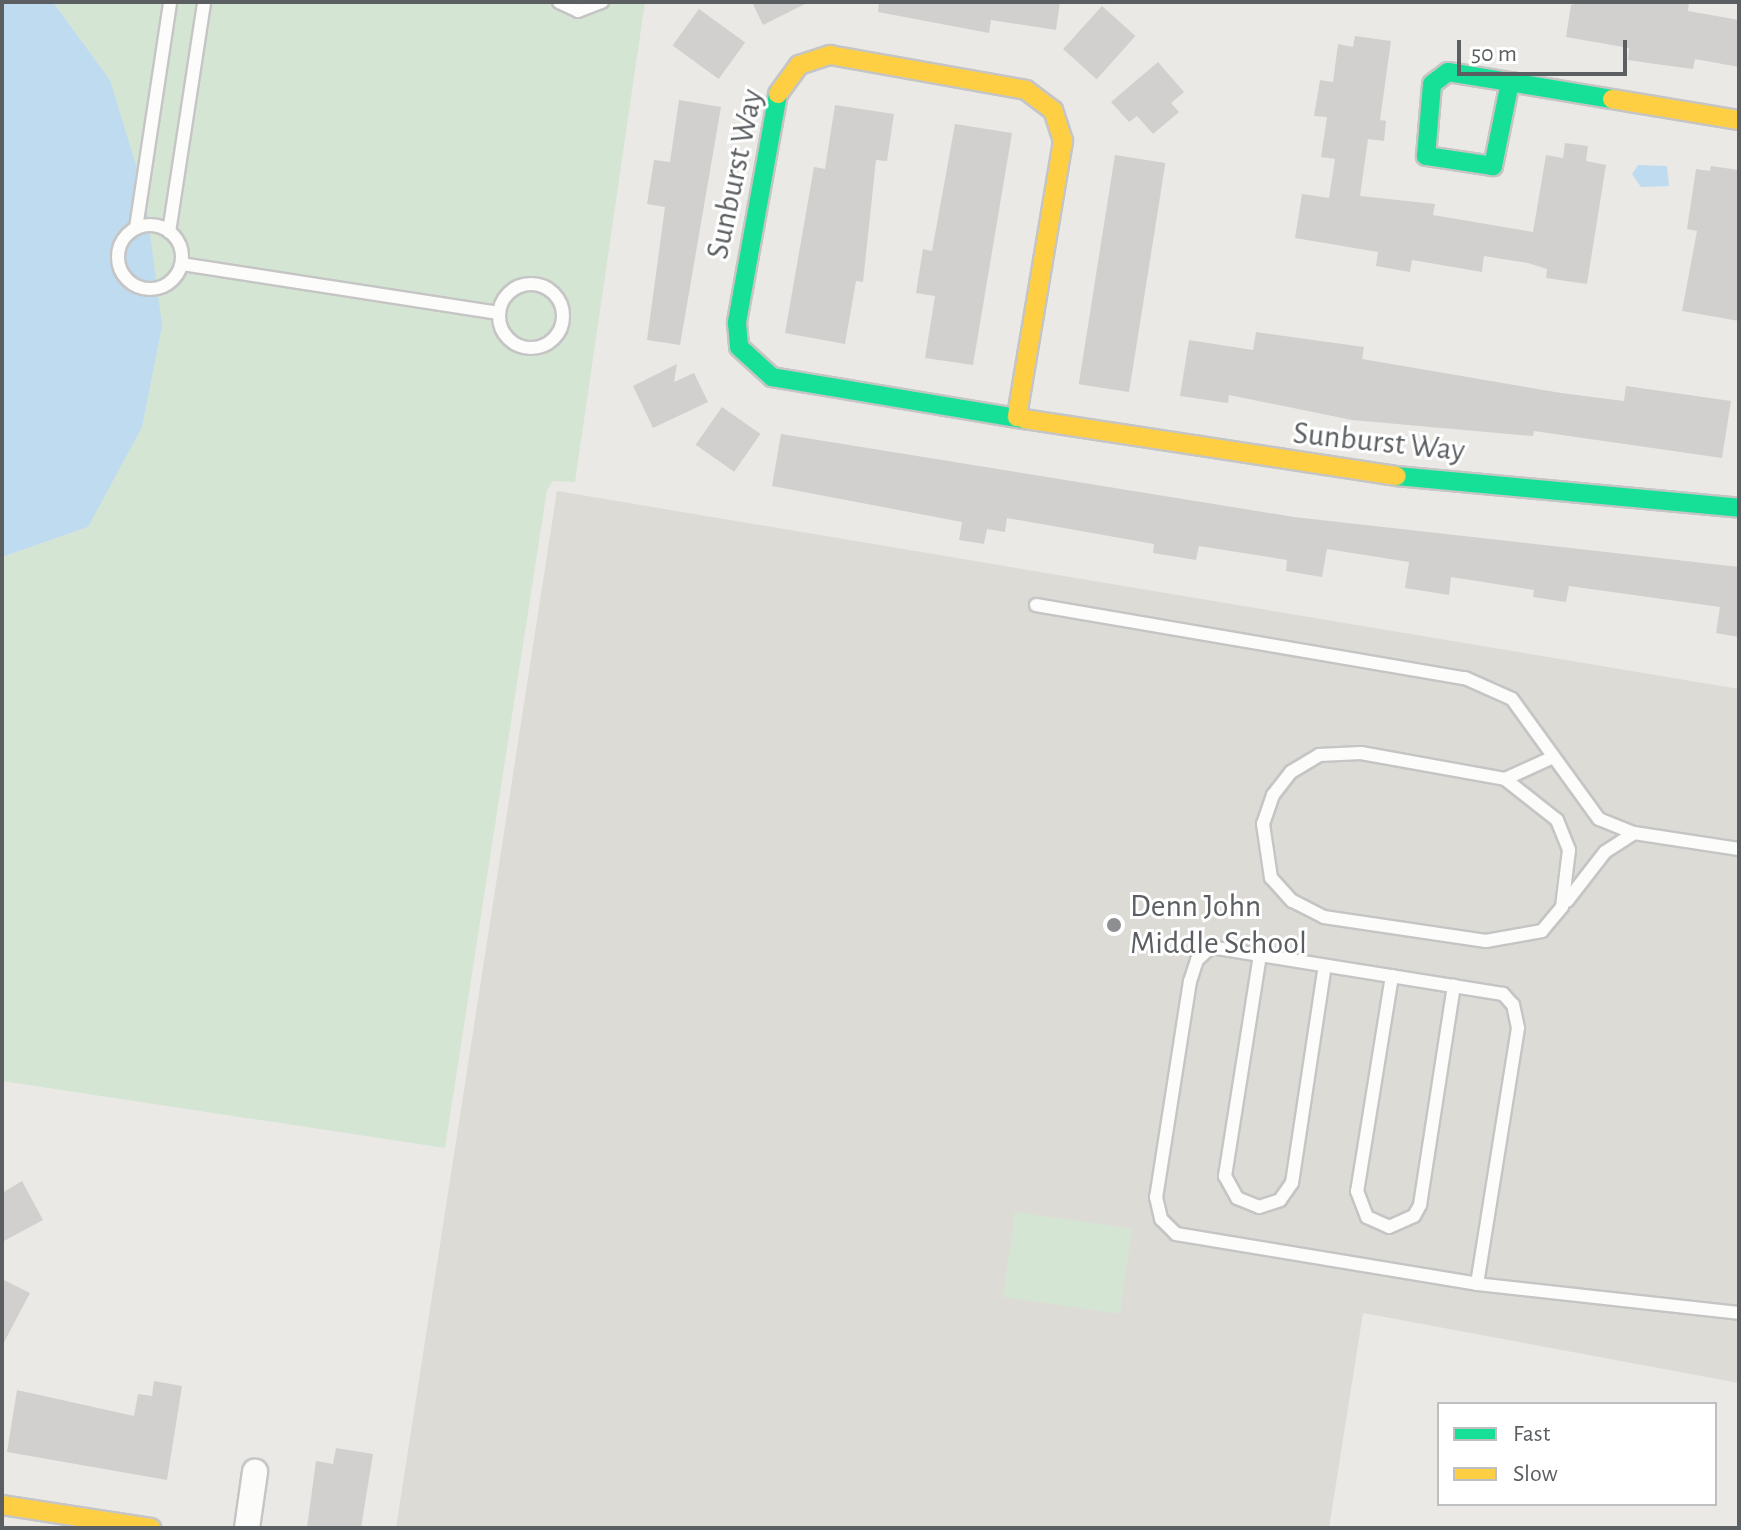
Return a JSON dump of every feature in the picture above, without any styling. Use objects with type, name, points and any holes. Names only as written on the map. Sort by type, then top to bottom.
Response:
[{"type":"street","name":"Sunburst Way","points":[[1017,417],[1063,141],[1053,110],[1026,90],[830,55],[799,65],[780,88],[775,105],[737,323],[739,347],[759,369],[791,382],[1328,470],[1739,508]]},
{"type":"street","points":[[1510,82],[1493,166],[1426,156],[1432,84],[1439,75],[1510,82],[1739,120]]},
{"type":"street","points":[[247,1528],[255,1472]]},
{"type":"street","points":[[2,1505],[151,1528]]},
{"type":"lane","points":[[136,228],[169,232],[180,244],[182,264],[162,287],[130,283],[117,254],[136,228],[170,2]]},
{"type":"lane","points":[[169,232],[204,2]]},
{"type":"lane","points":[[559,2],[578,11],[602,2]]},
{"type":"lane","points":[[182,264],[499,313]]},
{"type":"lane","points":[[530,284],[550,290],[563,316],[556,337],[526,348],[506,337],[499,313],[511,291],[530,284]]},
{"type":"lane","points":[[1036,605],[1465,678],[1512,699],[1551,758],[1599,819],[1634,833],[1739,849]]},
{"type":"lane","points":[[1562,907],[1569,850],[1557,820],[1505,779],[1361,753],[1319,755],[1291,772],[1273,795],[1263,824],[1271,878],[1292,901],[1324,917],[1486,941],[1542,931],[1562,907],[1605,852],[1634,833]]},
{"type":"lane","points":[[1505,779],[1551,758]]},
{"type":"lane","points":[[1477,1284],[1518,1028],[1503,994],[1211,947],[1197,960],[1156,1197],[1161,1219],[1176,1234],[1232,1246],[1477,1284],[1739,1313]]},
{"type":"lane","points":[[1260,955],[1225,1176],[1237,1198],[1259,1207],[1280,1200],[1292,1183],[1325,966]]},
{"type":"lane","points":[[1392,976],[1357,1191],[1367,1217],[1389,1227],[1414,1216],[1420,1205],[1454,986]]},
{"type":"shaded area","name":"Denn John Middle School","points":[[557,491],[1739,689],[1739,1383],[1363,1313],[1329,1528],[396,1528]]},
{"type":"green space","points":[[53,2],[645,2],[575,482],[553,481],[547,490],[445,1148],[2,1081],[2,557],[88,527],[110,80]]},
{"type":"green space","points":[[1015,1212],[1132,1228],[1120,1314],[1003,1297]]},
{"type":"water","points":[[2,2],[53,2],[110,80],[145,195],[162,326],[142,427],[88,527],[2,557]]},
{"type":"water","points":[[1638,165],[1667,166],[1669,186],[1641,187],[1632,174]]},
{"type":"building","points":[[752,2],[809,2],[763,25]]},
{"type":"building","points":[[879,2],[1060,2],[1056,30],[991,20],[989,33],[878,12]]},
{"type":"building","points":[[1581,2],[1689,2],[1688,11],[1739,20],[1739,67],[1695,59],[1693,69],[1628,60],[1629,48],[1566,37],[1571,5]]},
{"type":"building","points":[[1102,6],[1135,36],[1097,79],[1063,49]]},
{"type":"building","points":[[699,9],[745,43],[719,79],[673,45]]},
{"type":"building","points":[[1355,36],[1391,41],[1380,120],[1386,121],[1384,141],[1368,139],[1360,196],[1435,204],[1433,215],[1533,232],[1546,155],[1563,158],[1565,143],[1588,146],[1586,161],[1606,165],[1587,284],[1546,278],[1547,269],[1484,256],[1482,272],[1412,260],[1410,272],[1376,266],[1378,252],[1295,238],[1302,194],[1329,198],[1335,159],[1321,157],[1327,117],[1314,116],[1320,80],[1333,82],[1338,44],[1353,47]]},
{"type":"building","points":[[1158,62],[1184,92],[1171,103],[1179,112],[1153,134],[1137,116],[1129,122],[1111,102]]},
{"type":"building","points":[[679,100],[721,107],[680,345],[647,340],[665,207],[647,204],[654,160],[670,162]]},
{"type":"building","points":[[835,105],[894,114],[887,161],[876,160],[863,282],[856,281],[845,344],[785,333],[814,167],[825,169]]},
{"type":"building","points":[[955,124],[1012,133],[973,365],[925,358],[935,296],[916,293],[923,249],[932,251]]},
{"type":"building","points":[[1115,155],[1165,163],[1129,392],[1079,384]]},
{"type":"building","points":[[1711,166],[1739,170],[1739,321],[1682,311],[1697,231],[1687,229],[1696,169],[1710,171]]},
{"type":"building","points":[[1256,332],[1364,347],[1362,359],[1561,393],[1624,401],[1626,386],[1731,401],[1722,458],[1534,431],[1533,436],[1352,420],[1229,395],[1228,403],[1180,396],[1189,340],[1253,350]]},
{"type":"building","points":[[677,364],[674,382],[694,373],[708,402],[653,428],[633,386]]},
{"type":"building","points":[[722,407],[761,434],[734,472],[696,445]]},
{"type":"building","points":[[781,434],[1294,517],[1739,567],[1739,637],[1716,633],[1720,607],[1569,586],[1566,602],[1533,597],[1534,590],[1451,577],[1449,595],[1405,588],[1409,562],[1327,549],[1322,577],[1286,571],[1287,560],[1199,546],[1196,560],[1153,553],[1154,544],[1007,518],[1005,532],[987,529],[984,544],[959,540],[962,522],[772,486]]},
{"type":"building","points":[[22,1181],[43,1220],[2,1242],[2,1193]]},
{"type":"building","points":[[2,1279],[30,1293],[2,1346]]},
{"type":"building","points":[[154,1381],[182,1386],[167,1480],[7,1452],[17,1390],[134,1416],[138,1394],[152,1396]]},
{"type":"building","points":[[336,1448],[373,1454],[361,1528],[307,1528],[316,1461],[333,1464]]},
{"type":"traffic: fast","points":[[1510,82],[1493,166],[1426,156],[1432,84],[1448,72],[1510,82],[1612,99]]},
{"type":"traffic: fast","points":[[778,94],[737,323],[739,347],[772,377],[1024,419]]},
{"type":"traffic: fast","points":[[1397,476],[1739,508]]},
{"type":"traffic: slow","points":[[778,94],[799,65],[830,55],[1026,90],[1053,110],[1063,141],[1017,417]]},
{"type":"traffic: slow","points":[[1612,99],[1739,120]]},
{"type":"traffic: slow","points":[[1024,419],[1397,476]]},
{"type":"traffic: slow","points":[[2,1505],[151,1528]]},
{"type":"place","name":"Denn John Middle School","points":[[1114,925]]}]
